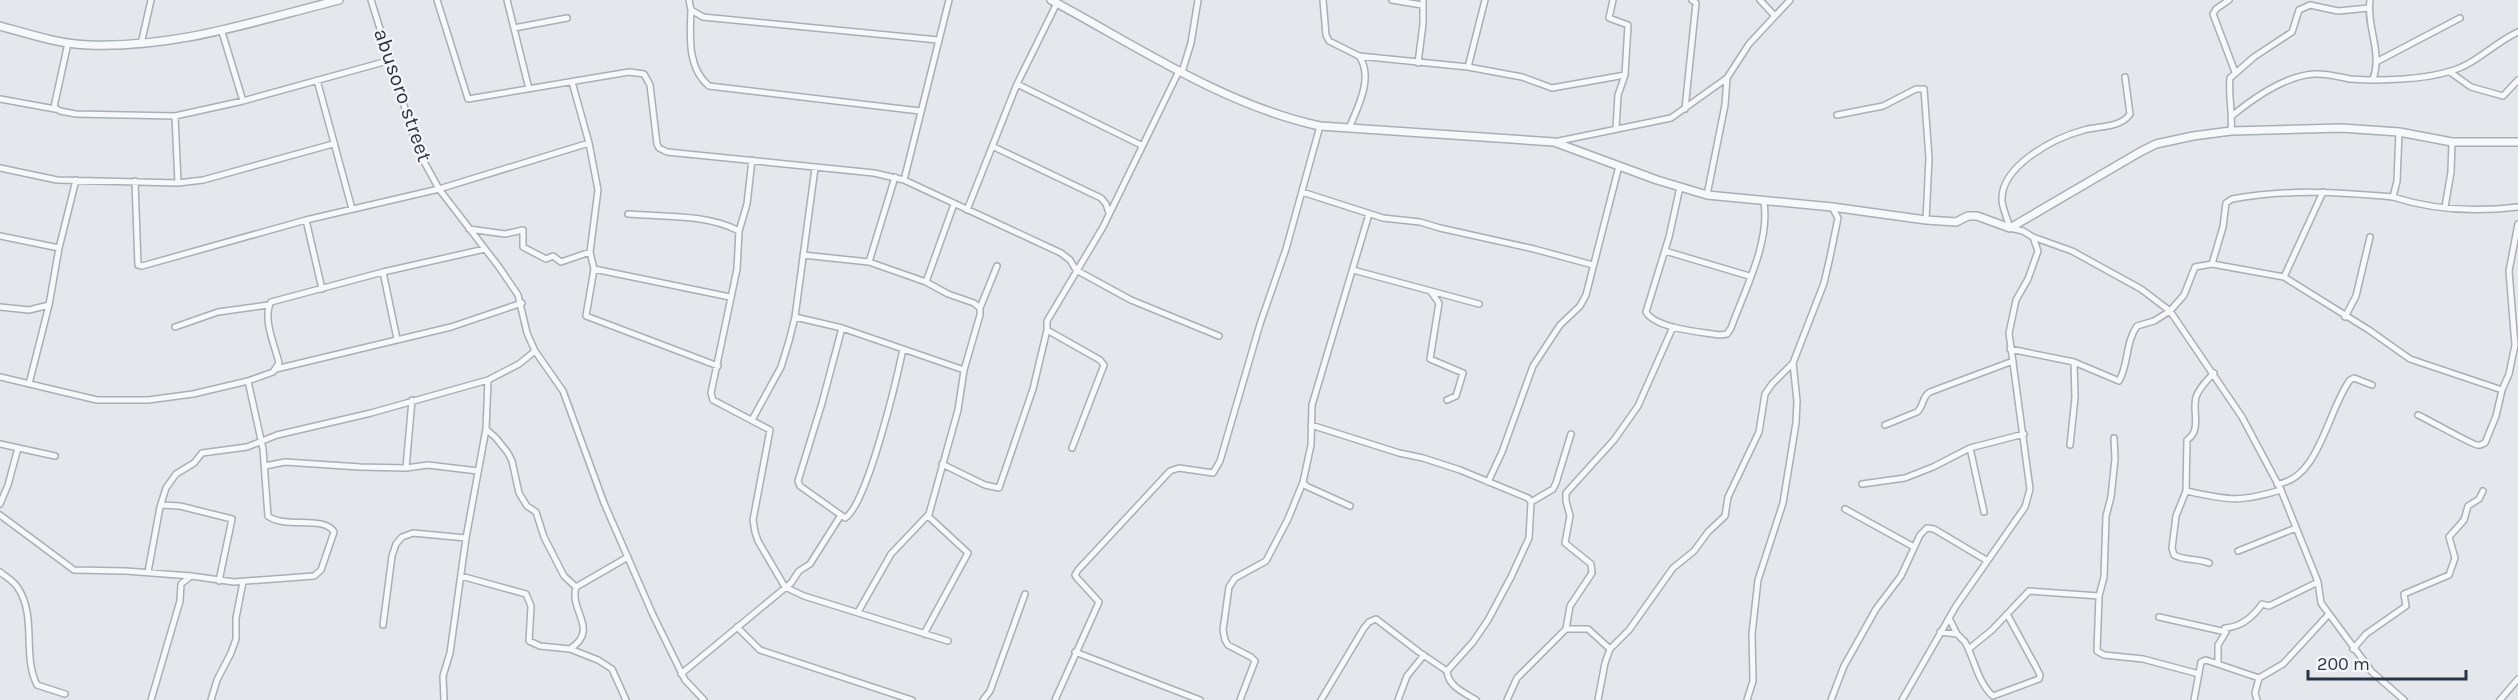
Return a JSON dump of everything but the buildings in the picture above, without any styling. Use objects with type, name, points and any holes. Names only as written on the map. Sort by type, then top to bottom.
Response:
[{"type":"street","points":[[141,44],[151,0]]},
{"type":"street","points":[[0,26],[68,43],[89,45],[171,42],[222,32],[328,1],[339,0]]},
{"type":"street","name":"abusoro street","points":[[371,0],[413,134],[439,189],[504,273],[522,303]]},
{"type":"street","points":[[437,0],[467,98],[471,100],[629,72],[644,74],[650,85],[655,137],[659,148],[680,155],[752,160],[895,177],[904,180],[1061,253],[1070,260],[1076,270],[1131,300],[1219,336]]},
{"type":"street","points":[[507,0],[530,89]]},
{"type":"street","points":[[689,0],[690,48],[703,81],[709,86],[920,111]]},
{"type":"street","points":[[904,180],[949,0]]},
{"type":"street","points":[[942,464],[999,488],[1033,389],[1047,330],[1047,321],[1109,214],[1141,145],[1180,71],[1191,43],[1198,0]]},
{"type":"street","points":[[1323,0],[1326,35],[1329,41],[1359,56],[1468,67],[1522,77],[1552,87],[1625,75]]},
{"type":"street","points":[[1392,0],[1422,3],[1423,24],[1418,63]]},
{"type":"street","points":[[1468,67],[1485,0]]},
{"type":"street","points":[[1613,0],[1609,18],[1629,25],[1625,75],[1618,95],[1616,129]]},
{"type":"street","points":[[1685,109],[1696,3],[1692,0]]},
{"type":"street","points":[[1760,0],[1774,15]]},
{"type":"street","points":[[967,210],[994,147],[1017,84],[1054,2],[1180,71],[1257,107],[1320,126],[1554,142],[1660,122],[1685,109],[1727,78],[1749,44],[1790,0]]},
{"type":"street","points":[[2229,0],[2213,14],[2235,72]]},
{"type":"street","points":[[2370,0],[2369,8],[2378,61],[2373,79]]},
{"type":"street","points":[[2231,131],[2233,115],[2230,78],[2235,72],[2292,32],[2297,13],[2304,6],[2310,5],[2338,11],[2369,8]]},
{"type":"street","points":[[691,10],[703,17],[938,40]]},
{"type":"street","points":[[514,28],[567,18]]},
{"type":"street","points":[[2378,61],[2460,18]]},
{"type":"street","points":[[222,32],[243,101]]},
{"type":"street","points":[[2233,115],[2250,101],[2302,76],[2316,73],[2373,79],[2420,77],[2450,72],[2467,65],[2494,45],[2518,32]]},
{"type":"street","points":[[55,109],[68,43]]},
{"type":"street","points":[[1349,128],[1363,94],[1365,79],[1363,62],[1359,56]]},
{"type":"street","points":[[0,99],[103,116],[175,116],[243,101],[391,60]]},
{"type":"street","points":[[2450,72],[2470,87],[2503,96],[2518,80]]},
{"type":"street","points":[[2010,228],[2002,198],[2010,173],[2026,158],[2066,137],[2127,119],[2130,114],[2125,77]]},
{"type":"street","points":[[1707,195],[1725,105],[1727,78]]},
{"type":"street","points":[[317,80],[352,209]]},
{"type":"street","points":[[572,82],[589,143],[598,190],[590,252],[594,269],[587,318],[718,366]]},
{"type":"street","points":[[1017,84],[1141,145]]},
{"type":"street","points":[[1837,115],[1884,106],[1916,89],[1924,89],[1929,158],[1926,220]]},
{"type":"street","points":[[175,116],[178,183]]},
{"type":"street","points":[[1055,700],[1099,602],[1077,578],[1078,570],[1170,471],[1179,468],[1213,473],[1220,462],[1320,126]]},
{"type":"street","points":[[2010,228],[2156,144],[2172,140],[2231,131],[2341,128],[2400,132],[2452,142],[2518,142]]},
{"type":"street","points":[[2393,197],[2397,181],[2400,132]]},
{"type":"street","points":[[1554,142],[1707,195],[1832,207],[1926,220],[1956,222],[1968,216],[1977,216],[2024,231],[2033,237],[2072,251],[2141,290],[2170,311],[2188,340],[2214,373],[2241,417],[2281,490],[2318,582],[2321,603],[2328,614],[2372,672],[2404,700]]},
{"type":"street","points":[[2445,207],[2451,172],[2452,142]]},
{"type":"street","points":[[135,181],[138,265],[140,266],[306,220],[439,189],[589,143]]},
{"type":"street","points":[[0,168],[51,179],[178,183],[204,180],[333,144]]},
{"type":"street","points":[[994,147],[1101,198],[1109,214]]},
{"type":"street","points":[[752,160],[747,204],[739,231],[737,269],[712,398],[770,430],[753,520],[758,541],[786,587],[811,600],[858,612],[948,641]]},
{"type":"street","points":[[1488,482],[1502,452],[1533,366],[1560,325],[1580,306],[1586,295],[1619,166]]},
{"type":"street","points":[[752,420],[781,367],[795,316],[815,168]]},
{"type":"street","points":[[869,262],[895,177]]},
{"type":"street","points":[[29,384],[76,180]]},
{"type":"street","points":[[1680,187],[1665,250],[1646,312],[1648,317],[1673,327],[1720,335],[1731,328],[1766,219],[1764,202]]},
{"type":"street","points":[[1302,192],[1369,214],[1420,222],[1593,265]]},
{"type":"street","points":[[2212,264],[2228,200],[2281,192],[2324,192],[2393,197],[2423,205],[2473,210],[2518,207]]},
{"type":"street","points":[[2284,277],[2324,192]]},
{"type":"street","points":[[926,282],[954,204]]},
{"type":"street","points":[[1598,700],[1610,649],[1629,630],[1676,565],[1694,551],[1725,516],[1728,497],[1759,432],[1765,394],[1793,363],[1824,283],[1838,218],[1832,207]]},
{"type":"street","points":[[628,214],[689,219],[715,223],[739,231]]},
{"type":"street","points":[[1240,700],[1255,661],[1228,645],[1225,640],[1223,630],[1229,587],[1235,578],[1266,561],[1288,519],[1303,482],[1311,446],[1312,405],[1369,214]]},
{"type":"street","points":[[306,220],[322,289]]},
{"type":"street","points":[[2418,415],[2461,436],[2470,444],[2478,446],[2486,443],[2509,374],[2515,345],[2509,271],[2518,224]]},
{"type":"street","points":[[469,229],[505,234],[523,230],[523,247],[526,250],[546,259],[553,256],[561,262],[590,252]]},
{"type":"street","points":[[0,236],[59,248]]},
{"type":"street","points":[[1902,700],[1940,632],[1986,560],[2027,504],[2030,489],[2009,333],[2016,300],[2028,279],[2038,251],[2033,237]]},
{"type":"street","points":[[2345,317],[2355,296],[2370,237]]},
{"type":"street","points":[[174,327],[218,312],[268,305],[273,301],[383,272],[485,249]]},
{"type":"street","points":[[1665,250],[1749,276]]},
{"type":"street","points":[[803,255],[869,262],[926,282],[948,294],[974,303],[980,308]]},
{"type":"street","points":[[2010,349],[2074,362],[2119,381],[2124,372],[2128,344],[2137,326],[2154,321],[2170,311],[2184,295],[2196,267],[2212,264],[2284,277],[2410,359],[2502,390]]},
{"type":"street","points":[[858,612],[891,554],[928,516],[958,410],[964,370],[980,308],[997,266]]},
{"type":"street","points":[[594,269],[730,297]]},
{"type":"street","points":[[1353,270],[1479,304]]},
{"type":"street","points":[[383,272],[396,339]]},
{"type":"street","points":[[1431,292],[1439,303],[1430,358],[1463,373],[1456,396],[1447,400]]},
{"type":"street","points":[[0,377],[104,400],[148,400],[184,396],[248,381],[276,369],[451,327],[522,303],[525,329],[535,351],[563,391],[604,503],[681,674],[690,687],[704,700]]},
{"type":"street","points":[[0,307],[29,310],[49,305]]},
{"type":"street","points":[[268,305],[269,322],[279,363],[276,369]]},
{"type":"street","points":[[795,316],[842,328],[964,370]]},
{"type":"street","points":[[1507,700],[1517,678],[1566,629],[1570,606],[1593,569],[1591,564],[1565,543],[1570,516],[1566,493],[1617,436],[1638,406],[1673,327]]},
{"type":"street","points":[[842,328],[798,481],[845,518],[849,516],[887,419],[903,349]]},
{"type":"street","points":[[1047,330],[1101,360],[1104,365],[1072,448]]},
{"type":"street","points":[[148,573],[166,488],[176,474],[194,463],[202,453],[262,442],[277,435],[488,380],[519,364],[535,351]]},
{"type":"street","points":[[1884,425],[1917,412],[1921,409],[1924,397],[1930,392],[2013,362]]},
{"type":"street","points":[[2070,445],[2075,398],[2074,362]]},
{"type":"street","points":[[1747,700],[1753,681],[1752,634],[1758,580],[1783,503],[1796,423],[1797,401],[1793,363]]},
{"type":"street","points":[[2209,563],[2196,558],[2189,559],[2174,555],[2172,548],[2176,516],[2186,491],[2187,440],[2192,436],[2195,428],[2197,394],[2214,373]]},
{"type":"street","points":[[2277,484],[2289,483],[2305,469],[2327,430],[2350,380],[2354,378],[2372,385]]},
{"type":"street","points":[[444,700],[443,676],[450,653],[466,538],[486,429],[488,380]]},
{"type":"street","points":[[0,515],[74,570],[191,576],[243,582],[314,576],[321,570],[334,536],[333,529],[321,524],[270,519],[268,516],[266,466],[248,381]]},
{"type":"street","points":[[406,468],[412,400]]},
{"type":"street","points":[[1311,424],[1399,453],[1423,458],[1528,498],[1532,502]]},
{"type":"street","points":[[486,429],[508,453],[519,493],[527,506],[536,512],[544,537],[564,576],[576,587]]},
{"type":"street","points":[[1532,502],[1553,489],[1571,434]]},
{"type":"street","points":[[1862,484],[1905,478],[1970,448],[2024,434]]},
{"type":"street","points":[[2114,438],[2115,459],[2111,497],[2106,516],[2104,577],[2099,596],[2097,651],[2143,659],[2199,674]]},
{"type":"street","points":[[0,444],[55,456]]},
{"type":"street","points":[[0,504],[18,448]]},
{"type":"street","points":[[1970,448],[1984,512]]},
{"type":"street","points":[[266,466],[285,462],[406,468],[428,465],[478,471]]},
{"type":"street","points":[[1303,482],[1306,486],[1350,506]]},
{"type":"street","points":[[2186,491],[2225,500],[2236,500],[2281,490]]},
{"type":"street","points":[[2353,649],[2366,634],[2406,606],[2406,592],[2419,589],[2449,575],[2455,558],[2449,537],[2464,520],[2468,506],[2479,499],[2483,491]]},
{"type":"street","points":[[1476,700],[1452,684],[1448,679],[1447,670],[1473,642],[1488,620],[1511,577],[1529,538],[1532,502]]},
{"type":"street","points":[[161,505],[180,506],[231,519],[219,581]]},
{"type":"street","points":[[1845,509],[1914,547]]},
{"type":"street","points":[[681,674],[786,587],[799,571],[810,564],[841,515]]},
{"type":"street","points":[[924,634],[968,553],[928,516]]},
{"type":"street","points":[[1831,700],[1844,666],[1880,603],[1901,576],[1914,547],[1927,528],[1934,529],[1986,560]]},
{"type":"street","points":[[2238,551],[2296,528]]},
{"type":"street","points":[[383,625],[392,556],[396,544],[402,537],[413,533],[466,538]]},
{"type":"street","points":[[570,649],[579,642],[584,630],[574,594],[576,587],[628,556]]},
{"type":"street","points":[[0,572],[18,588],[27,611],[30,659],[37,685],[65,694]]},
{"type":"street","points":[[151,700],[180,601],[181,584],[191,576]]},
{"type":"street","points":[[461,576],[525,593],[531,606],[529,641],[540,646],[570,649],[598,660],[612,669],[626,700]]},
{"type":"street","points":[[211,700],[217,680],[236,639],[236,618],[243,582]]},
{"type":"street","points":[[2218,663],[2218,645],[2226,632],[2224,628],[2232,628],[2245,621],[2262,604],[2269,606],[2318,582]]},
{"type":"street","points":[[1971,647],[2029,591],[2099,596]]},
{"type":"street","points":[[983,700],[990,691],[1025,594]]},
{"type":"street","points":[[1949,618],[1957,634],[1971,647],[1976,669],[1992,696],[2039,679],[2040,675],[2007,614]]},
{"type":"street","points":[[2257,700],[2255,693],[2259,678],[2283,664],[2328,614]]},
{"type":"street","points":[[2159,617],[2226,632]]},
{"type":"street","points":[[1321,700],[1364,628],[1373,619],[1447,670]]},
{"type":"street","points":[[736,627],[760,650],[912,700]]},
{"type":"street","points":[[1566,629],[1588,629],[1610,649]]},
{"type":"street","points":[[1940,632],[1957,634]]},
{"type":"street","points":[[1075,652],[1200,700]]},
{"type":"street","points":[[1398,700],[1407,676],[1424,655]]},
{"type":"street","points":[[2194,700],[2201,662],[2206,660],[2259,678]]},
{"type":"street","points":[[2500,700],[2518,679]]}]
